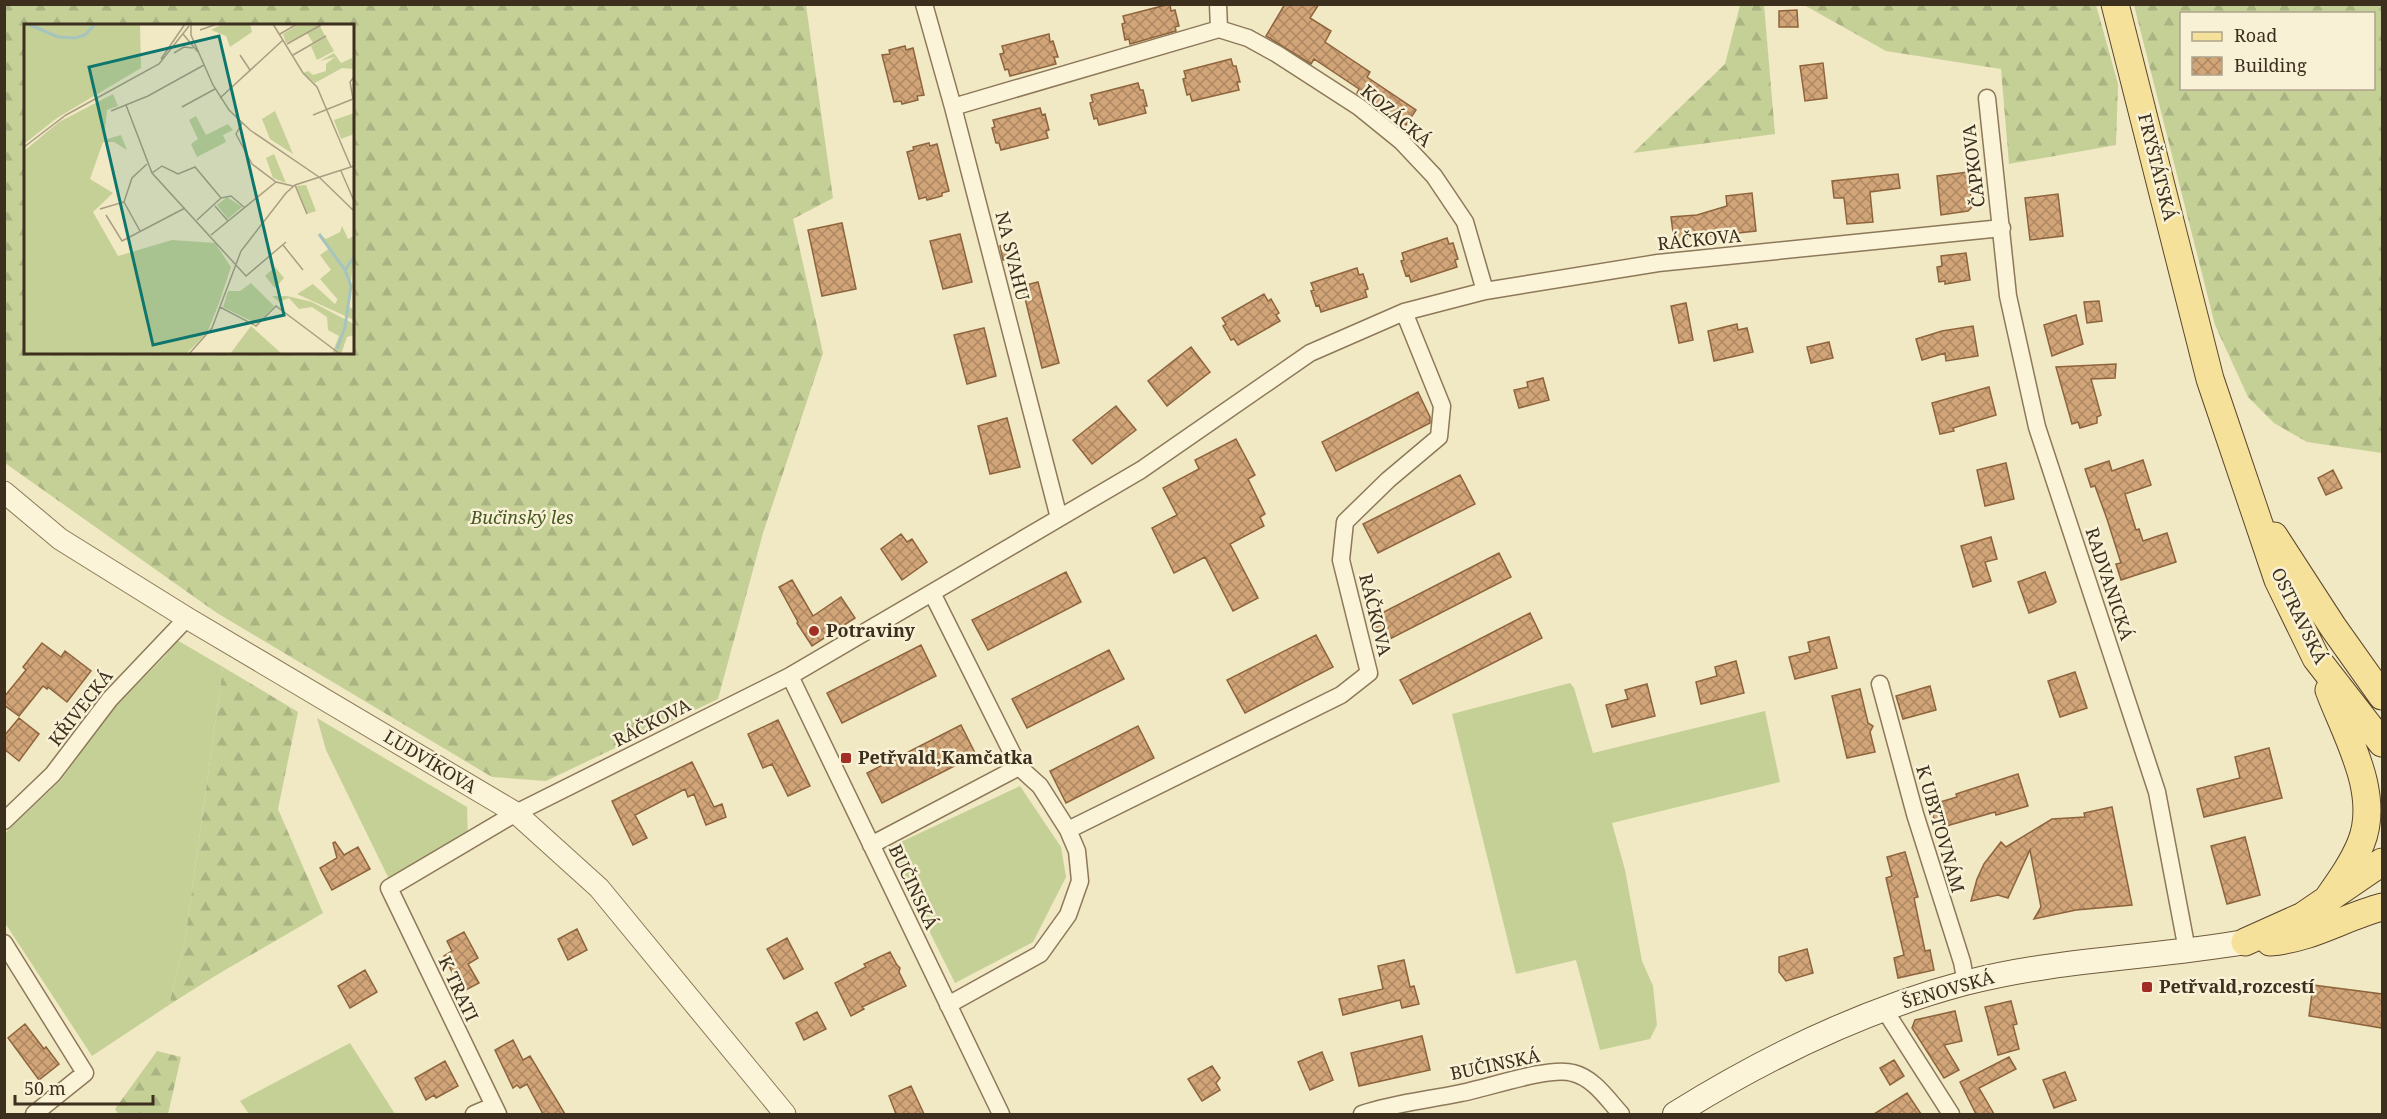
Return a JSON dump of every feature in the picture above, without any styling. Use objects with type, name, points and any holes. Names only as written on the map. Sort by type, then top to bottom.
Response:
[{"type":"main road","name":"FRYŠTÁTSKÁ","points":[[2115,4],[2198,329]]},
{"type":"main road","name":"OSTRAVSKÁ","points":[[2198,329],[2210,379],[2278,580],[2316,658],[2382,743]]},
{"type":"main road","name":"OSTRAVSKÁ","points":[[2255,507],[2333,627],[2382,696]]},
{"type":"main road","points":[[2316,658],[2360,771],[2367,805],[2362,842],[2346,872],[2328,898]]},
{"type":"main road","points":[[2245,942],[2297,919],[2382,862]]},
{"type":"main road","points":[[2245,942],[2279,941],[2305,936],[2378,906]]},
{"type":"main road","name":"ŠENOVSKÁ","points":[[1675,1114],[1771,1059],[1884,1009],[1966,983],[2019,972],[2245,942]]},
{"type":"street","name":"NA SVAHU","points":[[924,4],[953,106],[1059,518]]},
{"type":"street","points":[[953,106],[1219,29],[1218,4]]},
{"type":"street","name":"KOZÁCKÁ","points":[[1219,29],[1248,38],[1277,54],[1359,107],[1401,141],[1434,176],[1465,222],[1485,291]]},
{"type":"street","name":"ČAPKOVA","points":[[1987,98],[2001,228]]},
{"type":"street","name":"RÁČKOVA","points":[[389,888],[516,813],[790,676],[1141,470],[1310,352],[1404,312],[1485,291],[1658,263],[2001,228]]},
{"type":"street","name":"RADVANICKÁ","points":[[2001,228],[2008,296],[2037,427],[2157,792],[2187,950]]},
{"type":"street","name":"RÁČKOVA","points":[[1068,830],[1341,696],[1369,673],[1341,560],[1345,522],[1388,480],[1439,437],[1442,406],[1404,312]]},
{"type":"street","name":"LUDVÍKOVA","points":[[4,492],[60,539],[187,618],[516,813],[599,888],[785,1114]]},
{"type":"street","points":[[932,593],[1019,767],[1040,786],[1068,830],[1077,851],[1080,874],[1080,881],[1068,915],[1040,954],[948,1005]]},
{"type":"street","name":"KŘIVECKÁ","points":[[4,821],[53,774],[110,699],[187,618]]},
{"type":"street","name":"BUČINSKÁ","points":[[790,676],[1001,1114]]},
{"type":"street","name":"K UBYTOVNÁM","points":[[1880,684],[1915,814],[1962,962],[1966,983]]},
{"type":"street","points":[[871,845],[1019,767]]},
{"type":"street","name":"K TRATI","points":[[389,888],[495,1110],[474,1114]]},
{"type":"street","points":[[4,943],[84,1073],[34,1114]]},
{"type":"street","points":[[1884,1009],[1951,1114]]},
{"type":"street","name":"BUČINSKÁ","points":[[1362,1114],[1385,1107],[1461,1093],[1543,1074],[1566,1072],[1590,1081],[1621,1114]]},
{"type":"green space","name":"Bučinský les","points":[[5,4],[806,5],[833,198],[793,219],[823,353],[763,533],[718,699],[546,781],[492,777],[217,613],[5,463]]},
{"type":"green space","points":[[1740,5],[1764,5],[1775,134],[1633,153],[1725,64]]},
{"type":"green space","points":[[1804,5],[2096,5],[2118,84],[2116,145],[2009,164],[2001,69],[1886,51]]},
{"type":"green space","points":[[2134,5],[2382,5],[2382,453],[2307,442],[2274,423],[2248,397],[2215,325]]},
{"type":"green space","points":[[177,640],[223,667],[185,940],[169,1005],[92,1056],[5,923],[5,833],[61,780],[113,708],[164,657]]},
{"type":"green space","points":[[223,667],[298,712],[278,809],[323,913],[169,1005],[185,940]]},
{"type":"green space","points":[[1570,683],[1574,688],[1593,753],[1765,711],[1780,782],[1612,823],[1625,870],[1642,961],[1653,986],[1657,1025],[1650,1039],[1600,1050],[1576,960],[1516,974],[1452,714]]},
{"type":"green space","points":[[317,718],[467,807],[468,838],[389,879],[326,750]]},
{"type":"green space","points":[[1020,786],[1061,847],[1066,877],[1033,942],[955,983],[888,848]]},
{"type":"green space","points":[[350,1043],[395,1114],[249,1114],[240,1101]]},
{"type":"green space","points":[[157,1051],[181,1057],[168,1114],[118,1114],[115,1109]]},
{"type":"building","points":[[1170,4],[1171,11],[1175,10],[1179,26],[1175,27],[1176,31],[1130,44],[1129,39],[1125,40],[1123,16]]},
{"type":"building","points":[[1285,4],[1319,4],[1310,18],[1331,31],[1325,42],[1370,72],[1367,77],[1416,110],[1406,125],[1357,93],[1359,89],[1314,59],[1311,64],[1266,36]]},
{"type":"building","points":[[1797,10],[1798,27],[1779,27],[1779,11]]},
{"type":"building","points":[[1049,34],[1050,42],[1053,41],[1058,57],[1054,57],[1056,64],[1010,76],[1008,69],[1005,70],[1000,54],[1004,53],[1002,46]]},
{"type":"building","points":[[905,46],[906,50],[913,48],[924,95],[917,96],[918,100],[902,104],[901,101],[894,102],[882,55],[890,54],[889,50]]},
{"type":"building","points":[[1231,59],[1233,66],[1236,66],[1240,82],[1237,82],[1239,90],[1192,101],[1190,94],[1187,95],[1183,79],[1186,78],[1184,71]]},
{"type":"building","points":[[1823,63],[1827,98],[1805,101],[1800,66]]},
{"type":"building","points":[[1138,83],[1140,90],[1143,90],[1147,106],[1144,106],[1146,113],[1099,125],[1097,118],[1094,119],[1090,103],[1093,102],[1091,95]]},
{"type":"building","points":[[1040,108],[1042,115],[1045,114],[1049,130],[1046,131],[1048,138],[1001,150],[999,143],[996,143],[992,128],[995,127],[993,120]]},
{"type":"building","points":[[929,143],[930,146],[937,144],[949,191],[942,193],[942,196],[927,200],[926,197],[919,199],[907,152],[914,150],[913,147]]},
{"type":"building","points":[[1968,172],[1972,207],[1968,211],[1941,215],[1937,176]]},
{"type":"building","points":[[1898,174],[1900,188],[1870,192],[1873,222],[1847,224],[1844,198],[1834,198],[1832,181]]},
{"type":"building","points":[[1752,193],[1756,231],[1674,240],[1671,217],[1697,215],[1727,206],[1726,196]]},
{"type":"building","points":[[2058,194],[2063,236],[2030,240],[2025,198]]},
{"type":"building","points":[[842,223],[856,289],[822,296],[808,230]]},
{"type":"building","points":[[960,234],[972,282],[943,289],[930,241]]},
{"type":"building","points":[[1447,238],[1449,244],[1453,243],[1458,259],[1455,260],[1457,267],[1411,282],[1409,275],[1406,276],[1401,261],[1404,260],[1402,253]]},
{"type":"building","points":[[1014,242],[1018,256],[1003,260],[1000,246]]},
{"type":"building","points":[[1966,253],[1970,280],[1945,284],[1945,281],[1939,282],[1937,267],[1942,266],[1941,256]]},
{"type":"building","points":[[1357,268],[1359,275],[1363,274],[1368,289],[1365,290],[1367,297],[1321,312],[1319,305],[1316,306],[1311,283]]},
{"type":"building","points":[[1038,282],[1059,363],[1042,368],[1022,286]]},
{"type":"building","points":[[1264,294],[1268,301],[1271,299],[1279,313],[1276,315],[1280,321],[1238,345],[1234,339],[1231,340],[1223,326],[1226,324],[1222,318]]},
{"type":"building","points":[[2099,301],[2102,321],[2087,323],[2084,302]]},
{"type":"building","points":[[1686,303],[1693,340],[1679,343],[1671,306]]},
{"type":"building","points":[[2076,315],[2083,344],[2052,356],[2044,325]]},
{"type":"building","points":[[1737,324],[1738,330],[1747,328],[1753,352],[1714,361],[1708,331]]},
{"type":"building","points":[[1973,326],[1978,356],[1946,361],[1945,353],[1922,360],[1916,339],[1942,331]]},
{"type":"building","points":[[984,328],[996,376],[967,384],[954,335]]},
{"type":"building","points":[[1829,342],[1833,358],[1811,363],[1807,347]]},
{"type":"building","points":[[1191,347],[1210,372],[1167,406],[1148,381]]},
{"type":"building","points":[[2116,364],[2115,378],[2091,379],[2101,415],[2097,417],[2097,423],[2080,428],[2078,422],[2072,424],[2056,367]]},
{"type":"building","points":[[1543,378],[1549,400],[1519,408],[1514,390],[1528,387],[1527,382]]},
{"type":"building","points":[[1989,387],[1996,415],[1940,434],[1932,403]]},
{"type":"building","points":[[1418,392],[1430,417],[1430,423],[1336,471],[1322,442]]},
{"type":"building","points":[[1116,406],[1136,430],[1092,464],[1073,440]]},
{"type":"building","points":[[1007,418],[1020,467],[990,474],[978,426]]},
{"type":"building","points":[[1236,439],[1255,475],[1248,479],[1265,514],[1260,517],[1264,526],[1230,544],[1258,598],[1233,611],[1205,557],[1174,573],[1152,528],[1177,515],[1163,488],[1199,469],[1195,460]]},
{"type":"building","points":[[2143,460],[2151,485],[2125,494],[2136,530],[2139,529],[2143,541],[2167,533],[2176,562],[2121,580],[2116,564],[2121,563],[2107,519],[2095,486],[2091,487],[2085,469],[2109,461],[2112,471]]},
{"type":"building","points":[[2006,463],[2014,499],[1985,506],[1977,470]]},
{"type":"building","points":[[2333,470],[2342,488],[2326,495],[2318,478]]},
{"type":"building","points":[[1460,475],[1475,504],[1378,553],[1363,524]]},
{"type":"building","points":[[901,534],[907,542],[912,539],[927,562],[902,580],[881,549]]},
{"type":"building","points":[[1991,537],[1997,559],[1985,562],[1991,581],[1973,587],[1961,546]]},
{"type":"building","points":[[1499,553],[1511,577],[1382,643],[1370,619]]},
{"type":"building","points":[[1066,572],[1081,602],[988,650],[972,620]]},
{"type":"building","points":[[2045,572],[2056,602],[2029,613],[2018,582]]},
{"type":"building","points":[[792,580],[813,616],[841,597],[855,618],[812,646],[797,623],[779,587]]},
{"type":"building","points":[[1530,613],[1542,638],[1413,704],[1400,680]]},
{"type":"building","points":[[1316,635],[1333,667],[1245,713],[1227,680]]},
{"type":"building","points":[[1829,637],[1837,668],[1795,679],[1789,657],[1810,652],[1808,642]]},
{"type":"building","points":[[42,643],[61,657],[65,651],[91,671],[67,702],[48,687],[47,689],[43,686],[19,716],[4,705],[4,697],[26,670],[23,667]]},
{"type":"building","points":[[921,645],[936,676],[842,723],[827,693]]},
{"type":"building","points":[[1109,650],[1124,679],[1027,728],[1012,699]]},
{"type":"building","points":[[1736,661],[1744,693],[1701,704],[1696,682],[1717,676],[1715,667]]},
{"type":"building","points":[[2075,672],[2087,708],[2060,717],[2048,681]]},
{"type":"building","points":[[1647,684],[1655,716],[1612,727],[1606,705],[1628,699],[1625,690]]},
{"type":"building","points":[[1930,686],[1936,710],[1903,719],[1896,696]]},
{"type":"building","points":[[1860,689],[1868,723],[1873,726],[1870,732],[1875,752],[1847,758],[1832,696]]},
{"type":"building","points":[[19,718],[39,734],[19,761],[4,749],[4,736]]},
{"type":"building","points":[[778,720],[810,786],[788,796],[772,764],[763,768],[748,734]]},
{"type":"building","points":[[961,725],[976,755],[882,803],[867,773]]},
{"type":"building","points":[[1138,726],[1154,758],[1066,803],[1050,771]]},
{"type":"building","points":[[2269,748],[2282,798],[2204,817],[2197,789],[2240,778],[2235,757]]},
{"type":"building","points":[[692,762],[714,807],[722,804],[726,817],[706,825],[694,794],[688,797],[685,789],[635,815],[647,838],[633,845],[612,801]]},
{"type":"building","points":[[2018,774],[2028,806],[1996,815],[1995,812],[1936,829],[1930,805]]},
{"type":"building","points":[[2112,807],[2132,905],[2076,910],[2034,919],[2041,907],[2030,850],[2008,898],[1998,895],[1971,901],[1984,864],[2001,842],[2006,847],[2052,819],[2085,817],[2084,813]]},
{"type":"building","points":[[2245,837],[2260,895],[2227,904],[2211,846]]},
{"type":"building","points":[[335,842],[344,855],[358,847],[370,869],[332,890],[320,868],[337,858],[333,843]]},
{"type":"building","points":[[1905,852],[1918,897],[1914,898],[1925,951],[1930,950],[1934,970],[1898,978],[1894,958],[1904,955],[1886,878],[1892,876],[1887,857]]},
{"type":"building","points":[[577,929],[587,950],[568,960],[558,939]]},
{"type":"building","points":[[464,932],[478,958],[468,964],[479,983],[462,992],[444,956],[452,951],[447,941]]},
{"type":"building","points":[[787,938],[803,969],[784,979],[767,949]]},
{"type":"building","points":[[1807,949],[1813,973],[1786,981],[1779,972],[1779,957]]},
{"type":"building","points":[[890,952],[900,968],[899,972],[906,986],[862,1007],[864,1009],[851,1016],[835,983],[866,967],[864,964]]},
{"type":"building","points":[[1404,960],[1410,987],[1414,986],[1419,1004],[1402,1008],[1400,1000],[1343,1015],[1339,999],[1383,989],[1378,966]]},
{"type":"building","points":[[365,970],[377,992],[350,1008],[338,986]]},
{"type":"building","points":[[2313,985],[2382,994],[2382,1028],[2309,1016]]},
{"type":"building","points":[[2011,1001],[2017,1024],[2013,1025],[2019,1049],[1998,1055],[1985,1007]]},
{"type":"building","points":[[1955,1011],[1962,1041],[1944,1045],[1959,1070],[1944,1078],[1912,1028],[1915,1020]]},
{"type":"building","points":[[817,1012],[826,1029],[804,1040],[796,1023]]},
{"type":"building","points":[[25,1024],[59,1064],[39,1080],[8,1038]]},
{"type":"building","points":[[1422,1036],[1430,1070],[1359,1086],[1351,1053]]},
{"type":"building","points":[[513,1040],[523,1060],[530,1056],[565,1114],[543,1114],[527,1084],[520,1088],[517,1085],[513,1088],[495,1050]]},
{"type":"building","points":[[1322,1052],[1333,1080],[1310,1090],[1298,1062]]},
{"type":"building","points":[[2009,1057],[2016,1069],[1979,1088],[1994,1114],[1976,1114],[1960,1082]]},
{"type":"building","points":[[1894,1060],[1904,1076],[1890,1085],[1880,1068]]},
{"type":"building","points":[[445,1061],[458,1086],[436,1098],[434,1095],[426,1100],[415,1078]]},
{"type":"building","points":[[1212,1066],[1220,1078],[1216,1083],[1220,1090],[1202,1101],[1188,1079]]},
{"type":"building","points":[[2065,1072],[2076,1100],[2054,1108],[2043,1080]]},
{"type":"building","points":[[911,1086],[924,1114],[896,1114],[889,1096]]},
{"type":"building","points":[[1907,1093],[1921,1114],[1874,1114]]},
{"type":"place","name":"Potraviny","points":[[814,631]]},
{"type":"place","name":"Petřvald,Kamčatka","points":[[846,758]]},
{"type":"place","name":"Petřvald,rozcestí","points":[[2147,987]]}]
